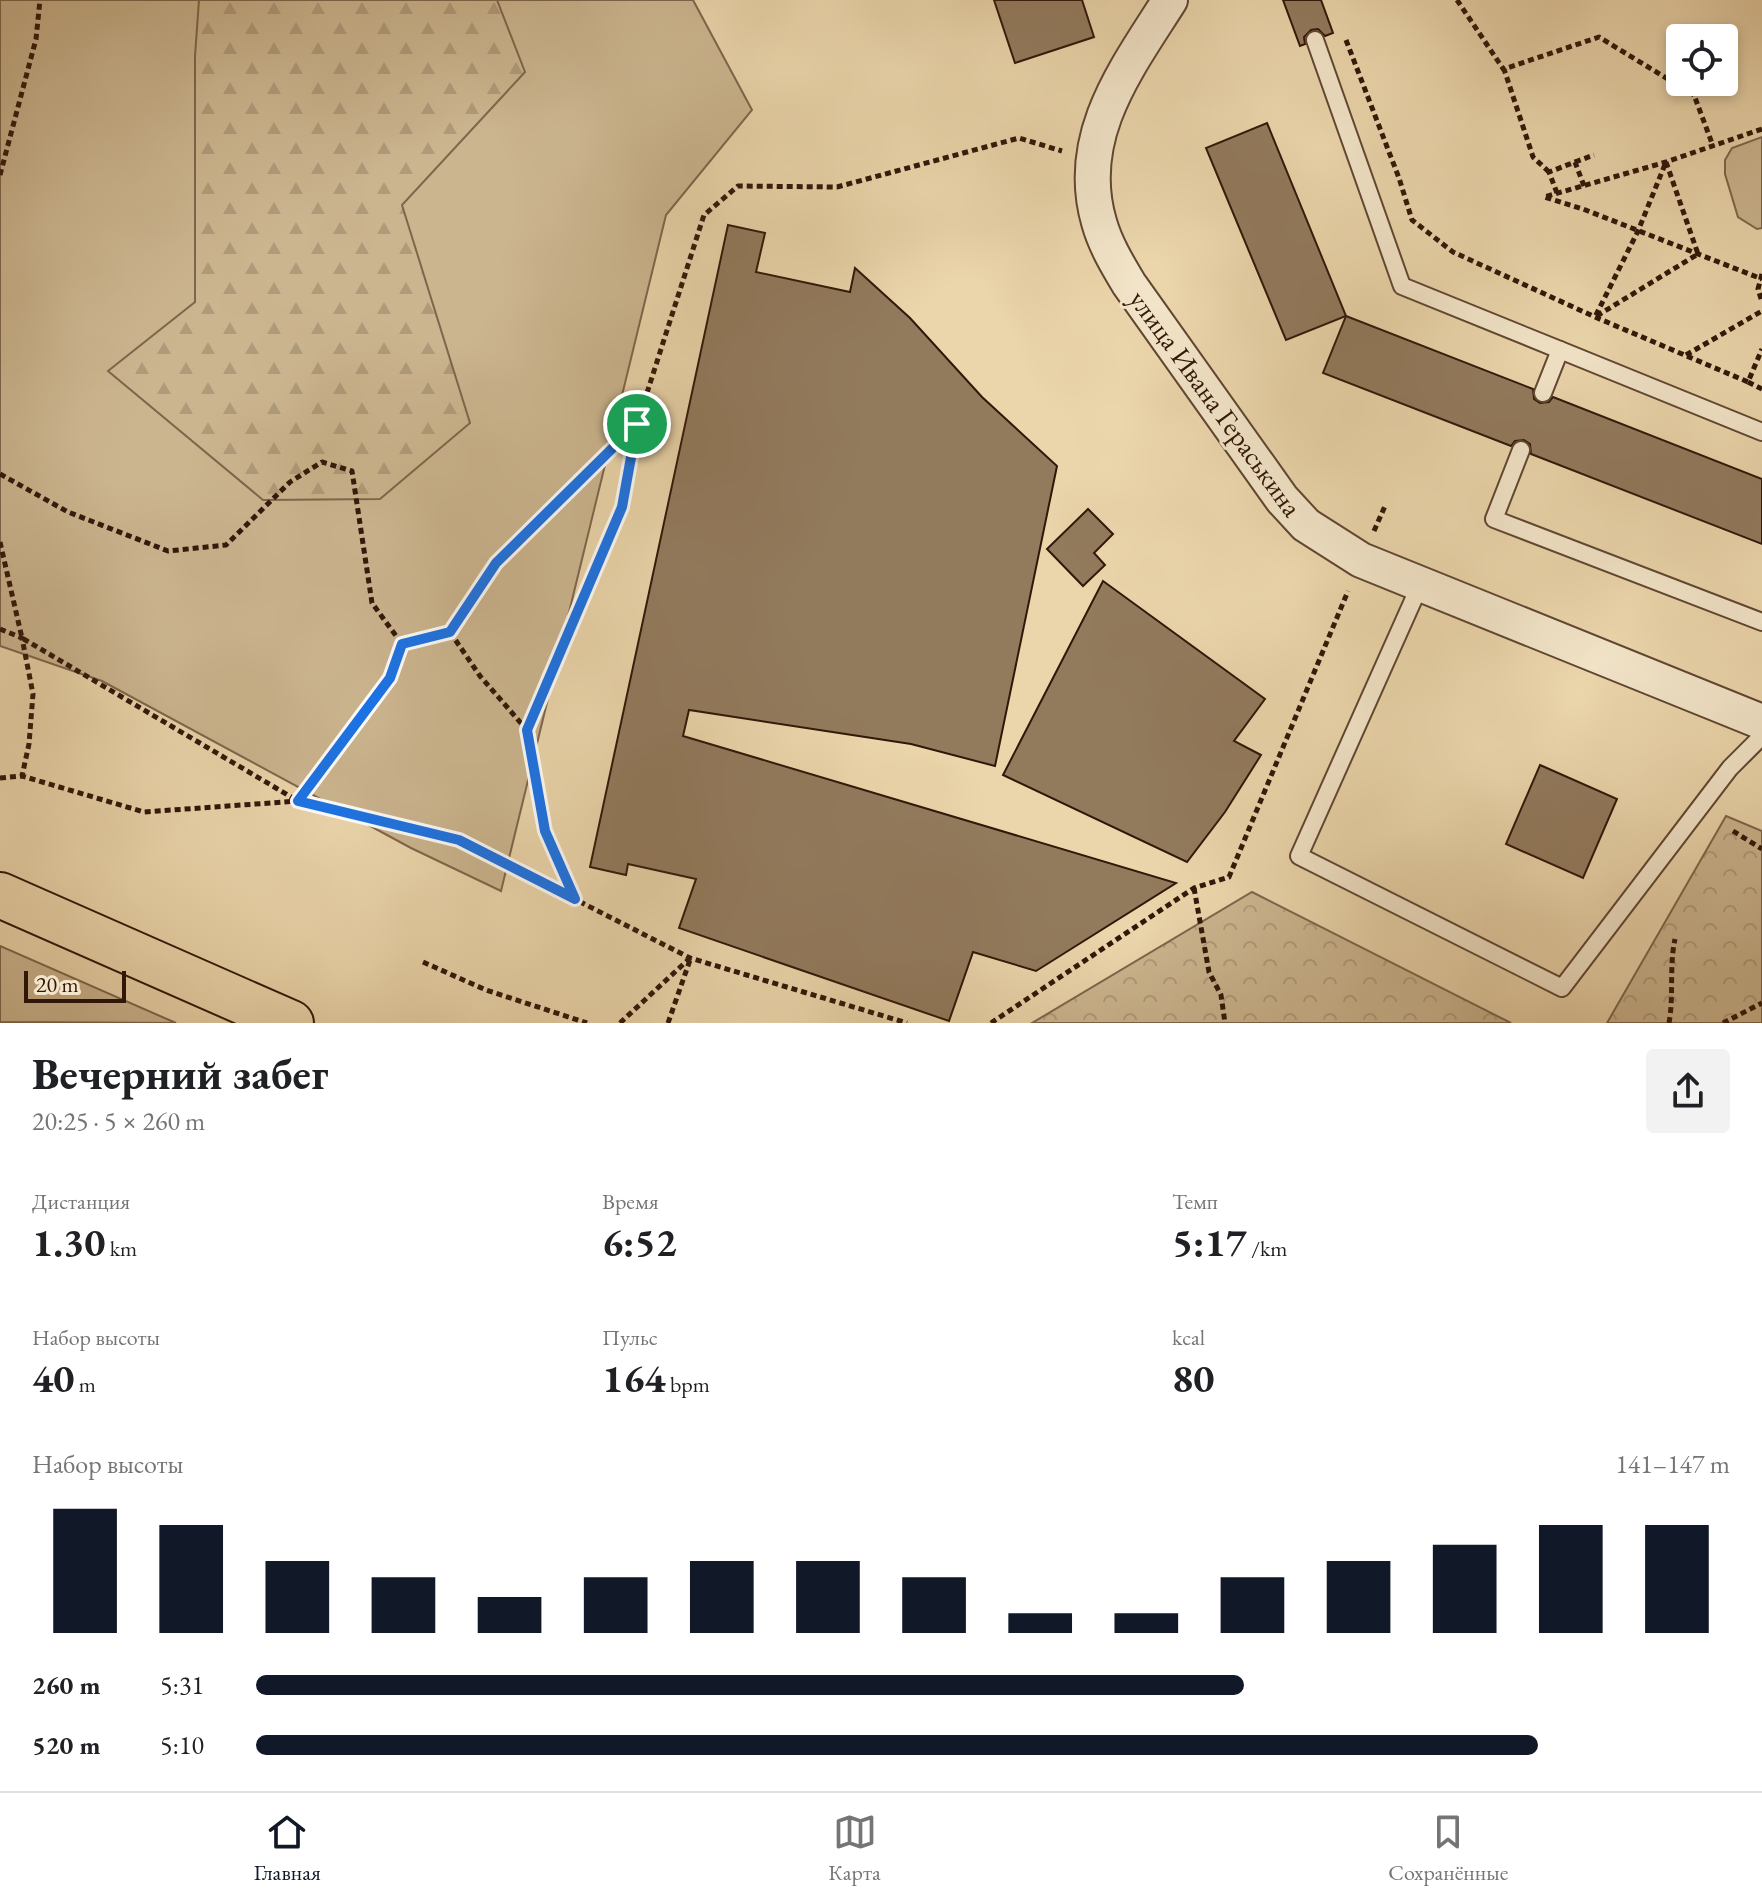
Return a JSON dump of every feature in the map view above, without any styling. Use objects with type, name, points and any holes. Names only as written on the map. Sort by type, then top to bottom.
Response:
[{"type":"highway","points":[[0,895],[291,1023]]},
{"type":"street","name":"улица Ивана Гераськина","points":[[1170,0],[1113,91],[1100,125],[1094,161],[1094,193],[1099,222],[1129,284],[1282,499],[1306,525],[1361,560],[1762,722]]},
{"type":"lane","points":[[1315,40],[1402,286],[1762,432]]},
{"type":"lane","points":[[1543,393],[1560,350]]},
{"type":"lane","points":[[1521,450],[1494,519],[1762,622]]},
{"type":"lane","points":[[1420,585],[1299,856],[1562,988],[1730,768],[1762,736]]},
{"type":"path","points":[[0,175],[36,39],[40,0]]},
{"type":"path","points":[[1457,0],[1505,71],[1533,157],[1549,172],[1557,193]]},
{"type":"path","points":[[1505,71],[1599,37],[1694,95],[1713,146]]},
{"type":"path","points":[[1346,40],[1412,220],[1453,252],[1762,389]]},
{"type":"path","points":[[1762,129],[1666,162],[1544,197],[1761,277],[1758,289],[1762,302]]},
{"type":"path","points":[[527,730],[622,507],[637,424],[704,215],[738,186],[837,187],[1019,138],[1094,161]]},
{"type":"path","points":[[1549,172],[1594,155]]},
{"type":"path","points":[[1575,162],[1584,186]]},
{"type":"path","points":[[1595,317],[1638,231],[1666,162]]},
{"type":"path","points":[[1666,162],[1698,254]]},
{"type":"path","points":[[1595,317],[1698,254]]},
{"type":"path","points":[[1685,355],[1762,311]]},
{"type":"path","points":[[1748,382],[1762,349]]},
{"type":"path","points":[[402,644],[450,632],[496,563],[637,424]]},
{"type":"path","points":[[0,474],[68,512],[168,551],[226,545],[290,482],[322,462],[352,471],[372,603],[402,644]]},
{"type":"path","points":[[991,1023],[1194,888],[1229,877],[1385,506]]},
{"type":"path","points":[[0,542],[33,694],[29,744],[22,776]]},
{"type":"path","points":[[0,629],[22,638],[298,801],[459,840],[690,958],[907,1023]]},
{"type":"path","points":[[450,632],[480,676],[527,730],[545,831],[575,899]]},
{"type":"path","points":[[0,778],[22,776],[144,812],[298,801],[390,678],[402,644]]},
{"type":"path","points":[[1733,831],[1762,849]]},
{"type":"path","points":[[1194,888],[1209,972],[1221,995],[1225,1023]]},
{"type":"path","points":[[1669,1023],[1672,1004],[1670,961],[1675,939]]},
{"type":"path","points":[[620,1023],[690,958]]},
{"type":"path","points":[[668,1023],[690,958]]},
{"type":"path","points":[[423,962],[486,990],[587,1023]]},
{"type":"path","points":[[1723,1023],[1762,1003]]},
{"type":"green space","points":[[0,0],[693,0],[752,110],[666,215],[501,891],[411,848],[102,681],[0,646]]},
{"type":"green space","points":[[199,0],[497,0],[525,72],[402,205],[470,423],[380,499],[263,500],[108,371],[195,302],[195,56]]},
{"type":"green space","points":[[1762,137],[1762,228],[1757,229],[1738,217],[1725,174],[1725,160],[1732,148]]},
{"type":"green space","points":[[1726,816],[1762,831],[1762,1023],[1607,1023]]},
{"type":"green space","points":[[1252,892],[1511,1023],[1032,1023]]},
{"type":"green space","points":[[0,946],[176,1023],[0,1022]]},
{"type":"building","points":[[994,0],[1082,0],[1094,37],[1015,63]]},
{"type":"building","points":[[1283,0],[1321,0],[1333,33],[1325,36],[1318,29],[1311,30],[1304,37],[1305,44],[1300,46]]},
{"type":"building","points":[[1267,123],[1346,316],[1286,340],[1206,148]]},
{"type":"building","points":[[728,225],[765,233],[756,272],[850,292],[855,268],[910,318],[982,397],[1057,466],[995,766],[911,744],[689,710],[683,736],[1176,883],[1036,971],[973,952],[949,1021],[679,928],[696,879],[628,864],[626,875],[590,867]]},
{"type":"building","points":[[1346,316],[1533,389],[1534,399],[1540,403],[1549,402],[1553,397],[1762,479],[1762,544],[1531,454],[1530,444],[1524,440],[1515,441],[1511,446],[1323,373]]},
{"type":"building","points":[[1088,509],[1113,534],[1094,553],[1105,565],[1083,586],[1047,549]]},
{"type":"building","points":[[1103,581],[1265,699],[1234,741],[1261,755],[1225,812],[1187,862],[1003,775]]},
{"type":"building","points":[[1540,765],[1617,799],[1583,878],[1506,844]]},
{"type":"route","points":[[637,424],[622,507],[527,730],[545,831],[575,899],[459,840],[298,801],[390,678],[402,644],[450,632],[496,563],[637,424]]}]
